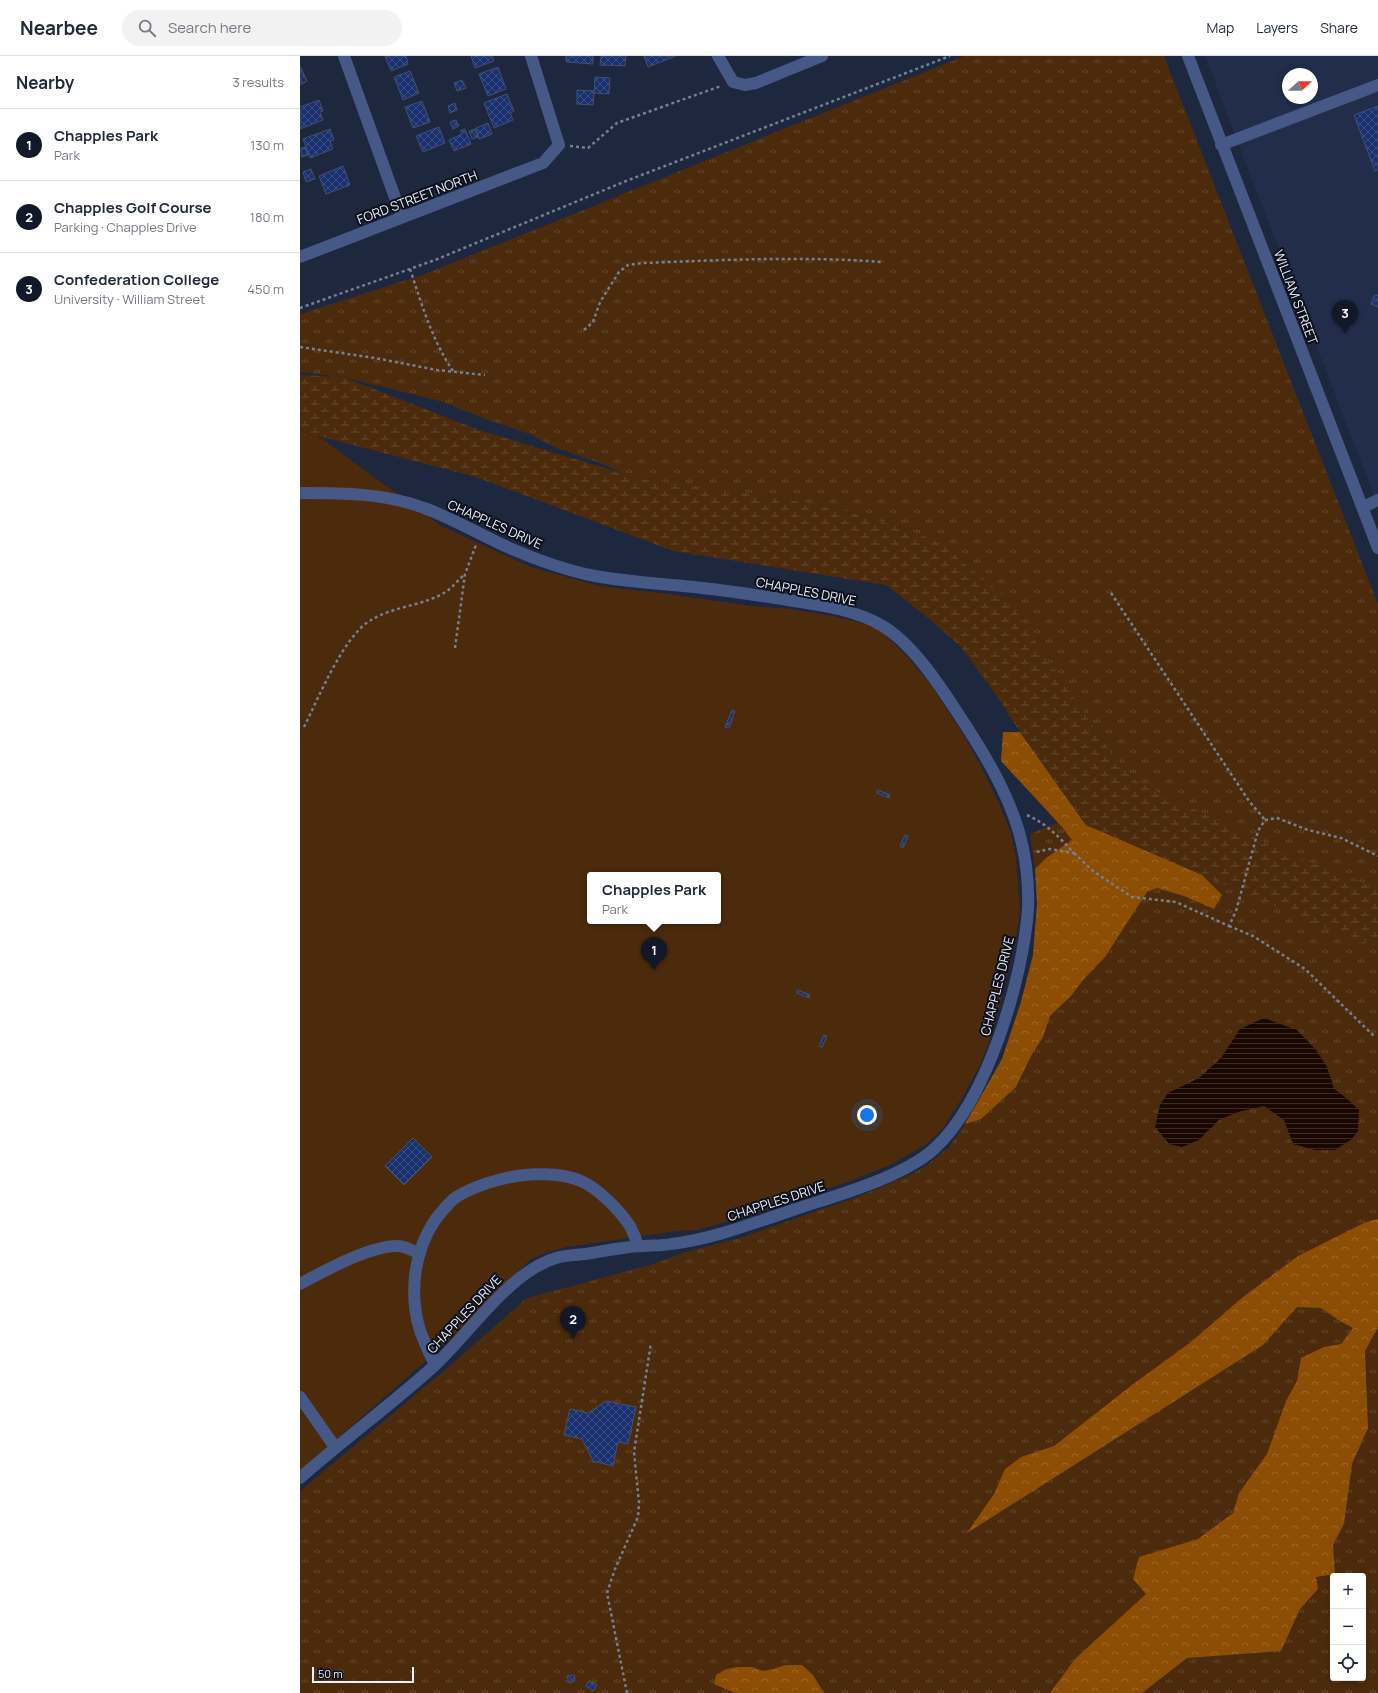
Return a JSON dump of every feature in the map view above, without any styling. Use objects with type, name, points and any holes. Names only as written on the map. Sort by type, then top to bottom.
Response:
[{"type":"street","points":[[344,56],[402,217]]},
{"type":"street","points":[[531,56],[559,145]]},
{"type":"street","points":[[718,56],[733,82],[744,85],[756,83],[822,56]]},
{"type":"street","name":"WILLIAM STREET","points":[[1188,56],[1221,145],[1378,548]]},
{"type":"street","points":[[1221,145],[1378,85]]},
{"type":"street","name":"FORD STREET NORTH","points":[[300,257],[543,163],[559,145]]},
{"type":"street","name":"CHAPPLES DRIVE","points":[[300,493],[353,494],[383,497],[420,506],[531,557],[581,573],[610,578],[716,589],[819,605],[857,614],[881,625],[892,633],[918,659],[946,696],[984,755],[1006,796],[1012,812],[1024,856],[1028,884],[1028,907],[1017,976],[1005,1018],[989,1062],[965,1109],[945,1139],[929,1154],[908,1167],[864,1186],[718,1234],[670,1245],[638,1246],[555,1258],[532,1269],[514,1281],[435,1365],[335,1447],[300,1478]]},
{"type":"street","points":[[1363,507],[1378,500]]},
{"type":"street","points":[[435,1365],[423,1340],[416,1313],[415,1285],[419,1253],[434,1220],[454,1198],[498,1180],[515,1176],[553,1175],[581,1181],[599,1193],[618,1211],[630,1227],[638,1246]]},
{"type":"street","points":[[300,1284],[375,1249],[399,1246],[419,1253]]},
{"type":"street","points":[[300,1397],[335,1447]]},
{"type":"path","points":[[300,308],[410,269],[634,178],[950,56]]},
{"type":"path","points":[[559,145],[588,148],[617,123],[733,82]]},
{"type":"path","points":[[584,330],[593,322],[600,302],[612,281],[619,272],[628,265],[643,263],[781,258],[836,258],[882,262]]},
{"type":"path","points":[[410,269],[431,332],[453,371]]},
{"type":"path","points":[[300,347],[485,375]]},
{"type":"path","points":[[455,648],[465,574],[481,534]]},
{"type":"path","points":[[304,727],[346,644],[369,620],[397,608],[427,600],[448,591],[465,574]]},
{"type":"path","points":[[1111,593],[1249,801],[1265,820]]},
{"type":"path","points":[[1012,812],[1027,816],[1052,830],[1093,871],[1132,897],[1176,902],[1253,936],[1305,969],[1375,1037]]},
{"type":"path","points":[[1230,926],[1236,911],[1258,831],[1265,820],[1278,818],[1308,830],[1341,838],[1378,856]]},
{"type":"path","points":[[1024,856],[1050,849],[1074,853]]},
{"type":"path","points":[[627,1693],[607,1593],[615,1569],[638,1517],[639,1503],[634,1452],[651,1342]]},
{"type":"shaded area","points":[[1205,56],[1378,56],[1378,506],[1245,161]]},
{"type":"shaded area","points":[[1264,1018],[1297,1030],[1316,1050],[1327,1067],[1334,1089],[1359,1110],[1358,1131],[1352,1139],[1335,1150],[1315,1150],[1293,1144],[1284,1120],[1264,1106],[1238,1112],[1219,1120],[1199,1140],[1182,1147],[1169,1144],[1155,1127],[1160,1105],[1168,1093],[1199,1078],[1221,1058],[1240,1029]]},
{"type":"green space","points":[[964,56],[1164,56],[1378,604],[1378,1693],[300,1693],[300,1491],[445,1370],[527,1298],[650,1265],[689,1251],[740,1238],[860,1196],[912,1174],[926,1166],[949,1147],[965,1124],[1002,1059],[1021,1002],[1033,955],[1037,904],[1036,876],[1030,834],[1142,786],[1131,776],[1110,751],[1044,655],[979,576],[960,560],[912,531],[845,511],[780,498],[728,492],[663,492],[600,463],[556,448],[530,434],[485,419],[443,402],[343,377],[300,372],[300,314],[425,274]]},
{"type":"green space","points":[[300,375],[343,377],[479,430],[641,479],[780,498],[845,511],[912,531],[944,545],[967,566],[1006,596],[1110,751],[1131,776],[1139,783],[1290,854],[1378,889],[1378,936],[1363,944],[1086,825],[1020,732],[997,696],[960,646],[886,585],[673,551],[476,477],[318,436],[300,436]]},
{"type":"green space","points":[[300,436],[318,436],[441,526],[531,567],[600,586],[751,606],[791,609],[833,616],[866,624],[882,632],[908,657],[931,685],[959,727],[981,766],[1000,805],[1011,833],[1016,858],[1020,911],[1015,943],[993,1032],[980,1065],[961,1100],[944,1127],[927,1144],[890,1165],[848,1182],[698,1230],[677,1231],[567,1247],[548,1252],[531,1259],[451,1339],[300,1471]]},
{"type":"green space","points":[[1003,732],[1020,732],[1086,825],[1201,874],[1222,895],[1214,909],[1184,896],[1157,888],[1147,892],[1105,957],[1083,980],[1071,996],[1050,1016],[1043,1037],[1031,1056],[1016,1087],[981,1119],[965,1124],[1002,1059],[1021,1002],[1033,955],[1037,904],[1035,869],[1046,858],[1072,840],[1062,827],[1001,761]]},
{"type":"green space","points":[[1378,1219],[1378,1327],[1365,1351],[1368,1428],[1352,1464],[1344,1524],[1333,1545],[1335,1573],[1316,1577],[1318,1589],[1300,1609],[1281,1651],[1187,1658],[1142,1693],[1050,1693],[1075,1659],[1146,1594],[1133,1579],[1139,1557],[1198,1539],[1233,1513],[1239,1493],[1267,1454],[1286,1401],[1297,1381],[1301,1358],[1324,1347],[1341,1344],[1353,1328],[1321,1308],[1297,1307],[1263,1345],[967,1533],[994,1494],[1005,1469],[1021,1457],[1054,1446],[1132,1385],[1191,1342],[1243,1297],[1298,1256],[1366,1222]]},
{"type":"green space","points":[[786,1665],[802,1665],[813,1675],[824,1693],[735,1693],[714,1684],[716,1675],[727,1669],[752,1667],[763,1671]]},
{"type":"building","points":[[385,56],[406,56],[408,64],[391,71]]},
{"type":"building","points":[[471,56],[492,56],[494,61],[475,68]]},
{"type":"building","points":[[566,56],[593,56],[593,64],[566,62]]},
{"type":"building","points":[[601,56],[626,56],[625,66],[600,65]]},
{"type":"building","points":[[644,56],[676,56],[648,67]]},
{"type":"building","points":[[300,66],[307,81],[300,85]]},
{"type":"building","points":[[498,67],[506,89],[488,96],[479,74]]},
{"type":"building","points":[[410,71],[419,93],[403,100],[394,77]]},
{"type":"building","points":[[595,77],[610,78],[609,94],[594,93]]},
{"type":"building","points":[[462,80],[466,88],[457,91],[454,83]]},
{"type":"building","points":[[577,90],[594,91],[593,105],[577,104]]},
{"type":"building","points":[[507,94],[514,111],[510,113],[513,120],[494,128],[484,103]]},
{"type":"building","points":[[319,100],[323,111],[320,112],[323,120],[300,129],[300,107]]},
{"type":"building","points":[[422,101],[430,122],[413,128],[405,107]]},
{"type":"building","points":[[455,103],[457,110],[450,113],[448,106]]},
{"type":"building","points":[[1378,106],[1378,170],[1375,171],[1354,115]]},
{"type":"building","points":[[456,120],[459,126],[453,129],[450,122]]},
{"type":"building","points":[[488,123],[492,134],[479,139],[476,128]]},
{"type":"building","points":[[439,127],[445,143],[423,152],[416,136]]},
{"type":"building","points":[[330,129],[334,140],[330,141],[333,149],[310,158],[303,139]]},
{"type":"building","points":[[465,129],[471,144],[454,151],[449,140],[462,134],[460,131]]},
{"type":"building","points":[[475,129],[478,137],[472,139],[469,131]]},
{"type":"building","points":[[305,147],[308,155],[302,157],[300,149]]},
{"type":"building","points":[[343,166],[350,185],[326,194],[319,176]]},
{"type":"building","points":[[311,169],[315,179],[306,182],[303,172]]},
{"type":"building","points":[[1378,295],[1378,307],[1371,304],[1374,296]]},
{"type":"building","points":[[732,710],[735,711],[729,728],[725,727]]},
{"type":"building","points":[[878,790],[890,795],[889,798],[877,793]]},
{"type":"building","points":[[905,835],[908,836],[903,848],[900,846]]},
{"type":"building","points":[[798,990],[810,995],[809,998],[797,993]]},
{"type":"building","points":[[824,1035],[827,1036],[822,1047],[819,1046]]},
{"type":"building","points":[[413,1138],[432,1157],[404,1185],[385,1166]]},
{"type":"building","points":[[606,1401],[636,1407],[628,1444],[618,1442],[613,1466],[593,1461],[582,1439],[564,1435],[570,1409],[588,1413]]},
{"type":"building","points":[[574,1675],[575,1681],[569,1683],[567,1676]]},
{"type":"building","points":[[589,1681],[597,1685],[593,1691],[586,1686]]},
{"type":"place","name":"Confederation College","points":[[1345,333]]},
{"type":"place","name":"Chapples Park","points":[[654,970]]},
{"type":"place","name":"Chapples Golf Course","points":[[573,1339]]}]
